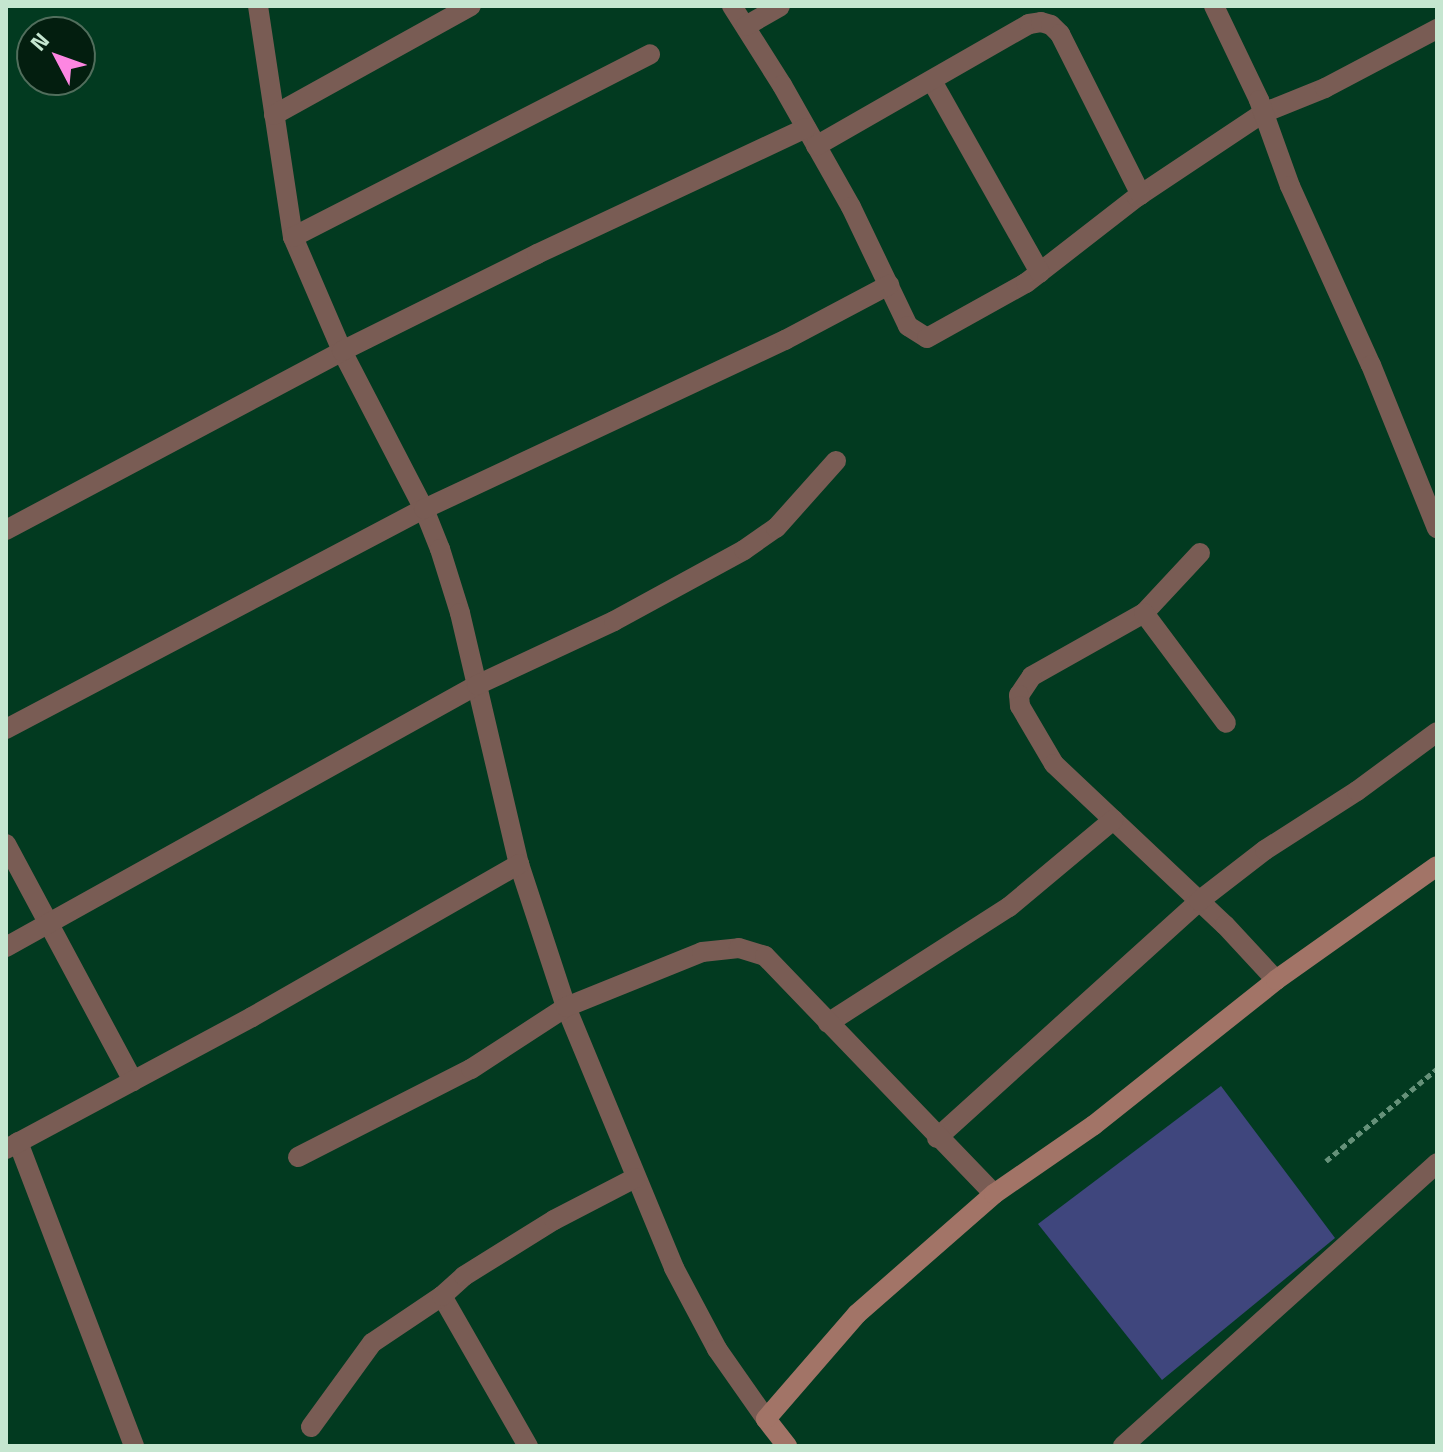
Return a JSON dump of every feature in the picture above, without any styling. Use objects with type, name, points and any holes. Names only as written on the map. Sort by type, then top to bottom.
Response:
[{"type":"street","points":[[274,115],[471,6]]},
{"type":"street","points":[[732,6],[851,207],[908,326],[927,338],[1040,273],[1141,195],[1263,113],[1325,88],[1437,29]]},
{"type":"street","points":[[746,26],[780,6]]},
{"type":"street","points":[[1214,6],[1263,113],[1290,186],[1371,365],[1437,528]]},
{"type":"street","points":[[263,8],[274,115],[293,237],[342,351],[424,509],[460,613],[519,864],[566,1007],[674,1268],[717,1349],[787,1446]]},
{"type":"street","points":[[6,530],[342,351],[537,254],[811,137],[932,81],[1029,24],[1051,25],[1060,34],[1141,195]]},
{"type":"street","points":[[293,237],[650,54]]},
{"type":"street","points":[[932,81],[1040,273]]},
{"type":"street","points":[[6,729],[424,509],[785,340],[889,285]]},
{"type":"street","points":[[6,947],[477,685],[614,621],[744,550],[776,528],[836,461]]},
{"type":"street","points":[[1200,553],[1144,613],[1032,676],[1019,695],[1023,716],[1054,764],[1199,901],[1276,980]]},
{"type":"street","points":[[1144,613],[1226,723]]},
{"type":"street","points":[[937,1138],[1199,901],[1265,850],[1357,791],[1437,732]]},
{"type":"street","points":[[828,1023],[1009,907],[1113,820]]},
{"type":"street","points":[[6,844],[133,1081]]},
{"type":"street","points":[[134,1446],[12,1146],[519,864]]},
{"type":"street","points":[[766,1419],[857,1314],[994,1194],[1128,1099],[1276,980],[1437,866]]},
{"type":"street","points":[[298,1157],[471,1069],[566,1007],[702,952],[739,948],[765,956],[994,1194]]},
{"type":"street","points":[[1123,1446],[1437,1163]]},
{"type":"street","points":[[311,1427],[372,1343],[442,1296],[464,1276],[554,1220],[635,1178]]},
{"type":"street","points":[[442,1296],[528,1446]]},
{"type":"path","points":[[1326,1161],[1437,1069]]},
{"type":"building","points":[[1221,1086],[1335,1238],[1162,1380],[1038,1224]]}]
